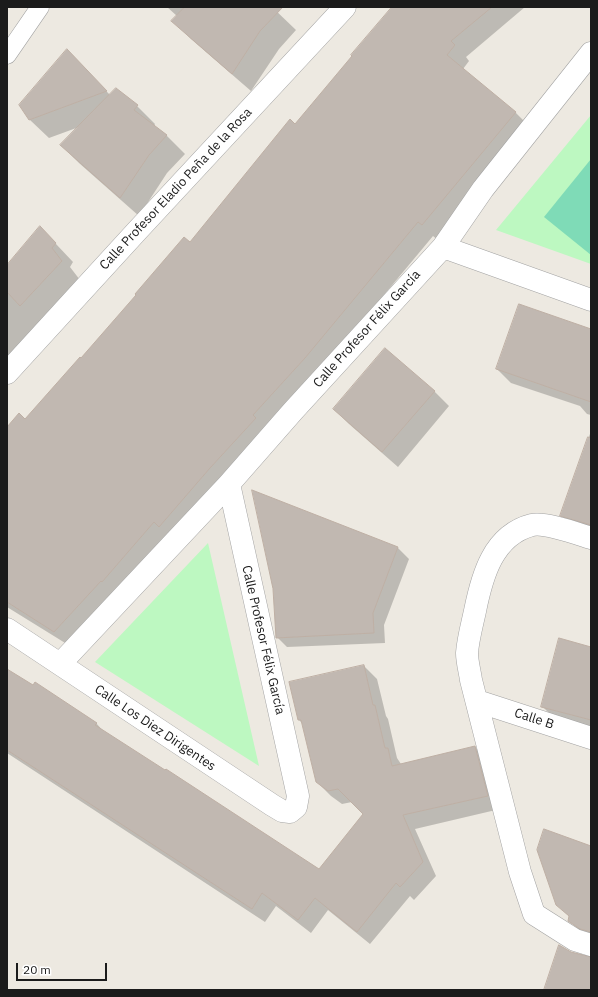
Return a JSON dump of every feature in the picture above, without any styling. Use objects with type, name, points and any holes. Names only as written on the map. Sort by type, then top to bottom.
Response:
[{"type":"street","name":"Calle Profesor Eladio Peña de la Rosa","points":[[7,373],[345,7]]},
{"type":"street","name":"Calle Profesor Félix García","points":[[60,664],[229,484],[442,247],[483,189],[591,53]]},
{"type":"street","points":[[442,247],[591,300]]},
{"type":"street","name":"Calle Profesor Félix García","points":[[229,484],[298,796]]},
{"type":"street","points":[[591,538],[556,527],[534,524],[516,530],[502,542],[492,556],[481,583],[472,621],[467,654],[471,680],[520,872],[534,914],[575,940],[591,945]]},
{"type":"street","name":"Calle Los Diez Dirigentes","points":[[7,629],[282,811],[290,812],[296,807],[298,796]]},
{"type":"street","name":"Calle B","points":[[477,700],[591,738]]},
{"type":"lane","points":[[7,55],[40,7]]},
{"type":"green space","points":[[591,115],[591,264],[496,230]]},
{"type":"green space","points":[[591,159],[591,255],[544,217]]},
{"type":"green space","points":[[208,543],[259,766],[95,662]]},
{"type":"building","points":[[185,7],[283,7],[260,31],[232,74],[171,21]]},
{"type":"building","points":[[392,7],[492,7],[451,41],[455,45],[447,55],[516,112],[422,225],[418,222],[305,358],[253,415],[256,418],[159,527],[154,522],[102,582],[101,581],[54,632],[7,602],[7,427],[19,413],[25,419],[80,357],[81,358],[184,237],[190,242],[290,119],[295,124]]},
{"type":"building","points":[[67,49],[107,91],[29,120],[19,105]]},
{"type":"building","points":[[116,88],[138,105],[134,110],[167,135],[149,155],[120,198],[60,145]]},
{"type":"building","points":[[40,226],[56,243],[52,248],[62,261],[20,306],[7,292],[7,265]]},
{"type":"building","points":[[519,304],[591,329],[591,402],[496,369]]},
{"type":"building","points":[[385,348],[435,391],[382,452],[333,409]]},
{"type":"building","points":[[588,437],[591,438],[591,525],[560,516]]},
{"type":"building","points":[[252,490],[398,547],[373,613],[374,633],[276,638],[273,589]]},
{"type":"building","points":[[559,638],[591,647],[591,720],[541,707]]},
{"type":"building","points":[[364,665],[373,705],[375,705],[385,748],[388,748],[392,766],[475,746],[488,796],[403,815],[423,862],[400,887],[396,883],[357,932],[315,898],[298,920],[262,893],[252,909],[7,750],[7,669],[33,685],[35,682],[97,723],[95,725],[165,770],[166,769],[319,869],[363,814],[338,789],[328,791],[316,782],[301,720],[298,720],[289,682]]},
{"type":"building","points":[[544,829],[591,846],[591,932],[580,929],[568,921],[569,916],[556,905],[537,850]]},
{"type":"building","points":[[559,945],[571,952],[591,957],[591,990],[544,990]]}]
